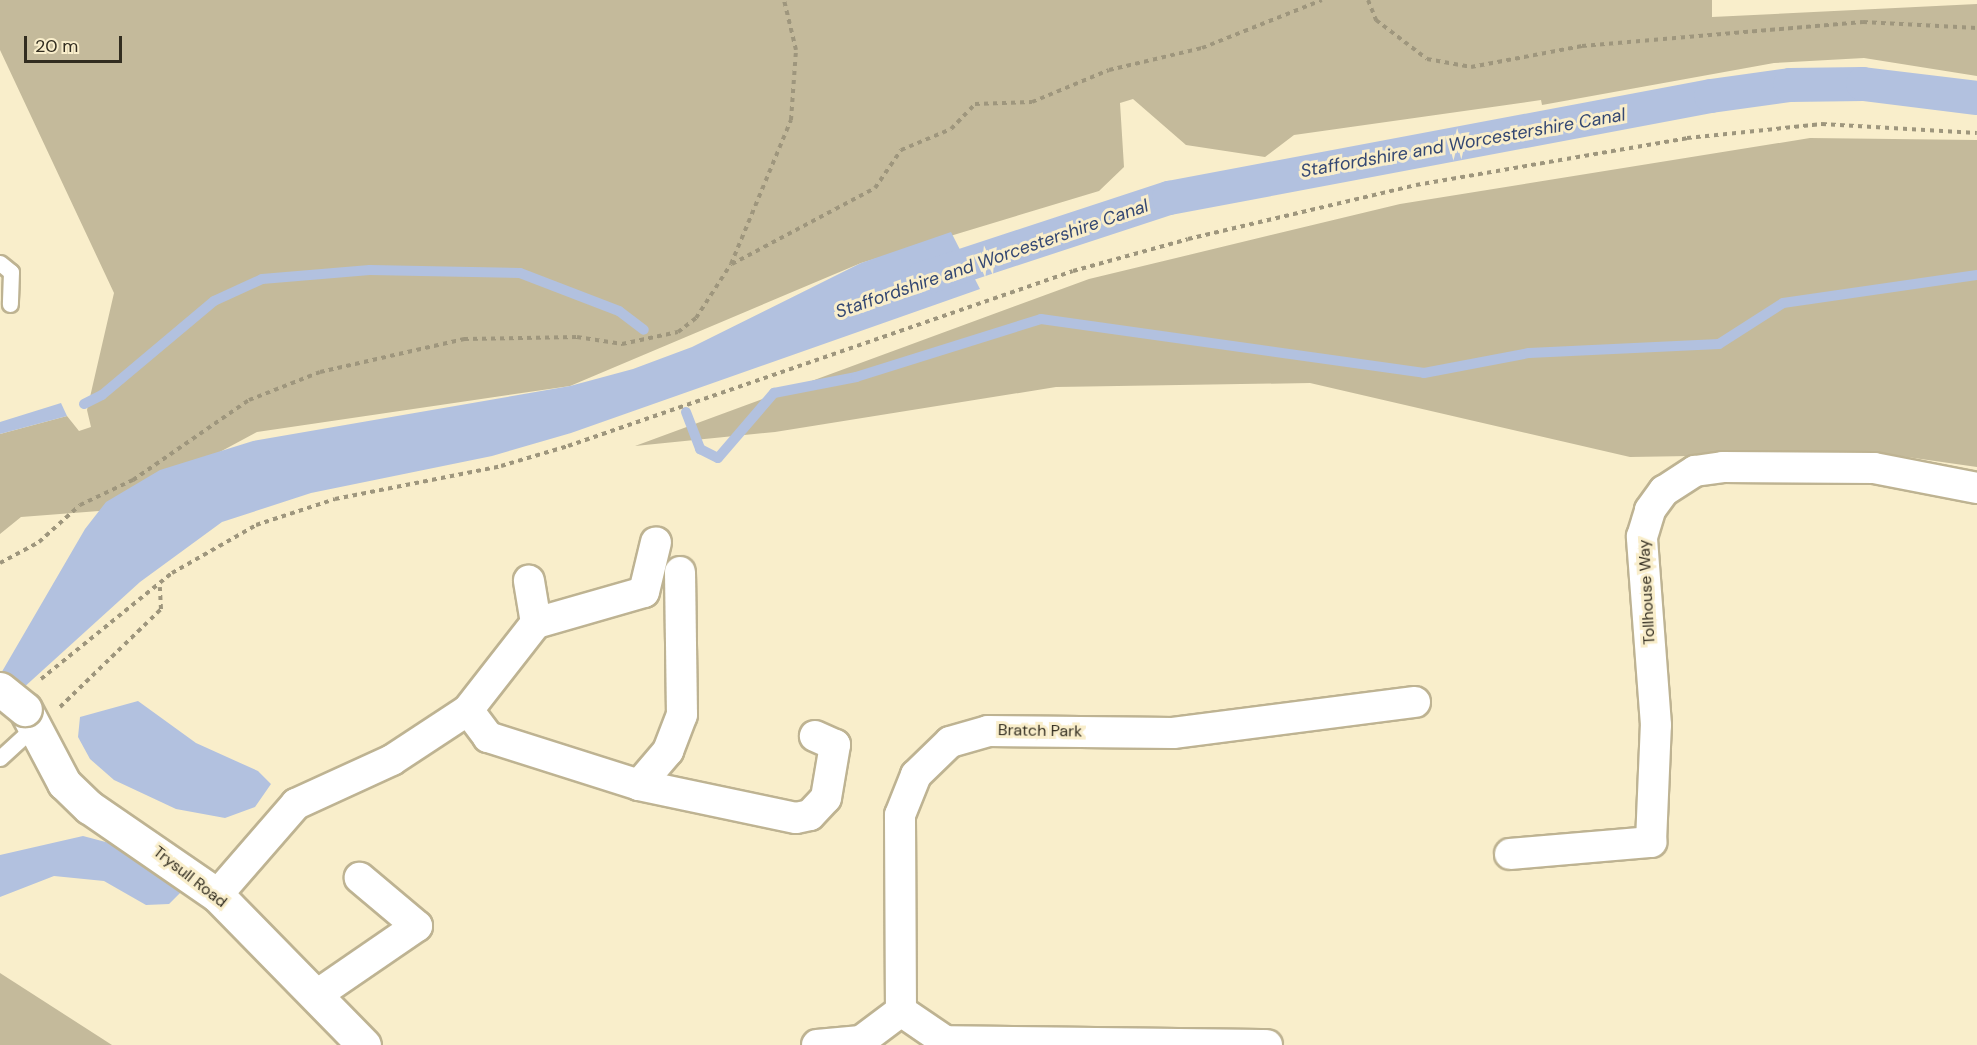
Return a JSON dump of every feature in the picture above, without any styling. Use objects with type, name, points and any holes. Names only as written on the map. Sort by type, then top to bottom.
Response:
[{"type":"street","name":"Tollhouse Way","points":[[1510,854],[1651,842],[1656,725],[1642,537],[1650,510],[1664,491],[1695,471],[1723,467],[1874,468],[1977,488]]},
{"type":"street","points":[[217,895],[296,804],[393,760],[468,710],[536,623],[644,592],[656,542]]},
{"type":"street","points":[[639,784],[668,751],[682,715],[680,572]]},
{"type":"street","points":[[529,580],[536,623]]},
{"type":"street","points":[[0,688],[33,706]]},
{"type":"street","name":"Bratch Park","points":[[901,1011],[900,815],[916,775],[950,742],[987,730],[1173,733],[1415,702]]},
{"type":"street","name":"Trysull Road","points":[[33,706],[64,783],[89,807],[217,895],[318,994],[364,1045]]},
{"type":"street","points":[[468,710],[488,737],[639,784],[796,819],[810,815],[826,798],[835,745],[814,736]]},
{"type":"street","points":[[318,994],[417,926],[360,878]]},
{"type":"street","points":[[817,1045],[861,1041],[901,1011],[945,1041],[1267,1045]]},
{"type":"lane","points":[[0,262],[11,272],[10,304]]},
{"type":"lane","points":[[0,758],[33,706]]},
{"type":"path","points":[[0,563],[39,542],[81,505],[133,480],[249,400],[320,372],[464,339],[578,337],[622,344],[678,332],[696,318],[731,264],[791,120],[796,50],[784,0]]},
{"type":"path","points":[[731,264],[875,188],[901,150],[951,129],[975,104],[1032,102],[1108,70],[1202,48],[1322,0]]},
{"type":"path","points":[[1368,0],[1376,20],[1427,59],[1471,67],[1582,46],[1863,22],[1977,28]]},
{"type":"path","points":[[33,706],[160,586],[209,547],[279,518],[335,499],[501,466],[568,446],[1073,271],[1188,239],[1416,185],[1687,138],[1822,124],[1977,133]]},
{"type":"path","points":[[33,706],[70,700],[161,609],[160,586]]},
{"type":"shaded area","points":[[0,0],[1712,0],[1712,17],[1977,4],[1977,76],[1864,58],[1774,63],[1542,105],[1541,100],[1294,135],[1265,157],[1186,145],[1133,99],[1120,103],[1124,167],[1099,191],[861,263],[570,386],[257,432],[112,510],[21,517],[0,534],[0,434],[67,416],[79,431],[91,427],[87,410],[114,293],[0,50]]},
{"type":"shaded area","points":[[1810,138],[1977,140],[1977,467],[1879,453],[1630,457],[1310,383],[1056,387],[775,432],[635,446],[1089,279],[1400,204]]},
{"type":"shaded area","points":[[0,973],[112,1045],[0,1045]]},
{"type":"water","points":[[951,232],[980,289],[571,433],[492,456],[311,493],[222,522],[140,582],[0,709],[0,675],[85,529],[106,502],[160,470],[253,441],[570,386],[633,369],[692,347],[861,263]]},
{"type":"water","points":[[61,403],[67,416],[0,434],[0,422]]},
{"type":"water","points":[[138,701],[196,743],[258,771],[271,784],[255,807],[225,818],[176,809],[114,780],[90,759],[78,737],[80,717]]},
{"type":"water","points":[[83,836],[132,849],[183,890],[169,904],[146,905],[104,881],[54,876],[0,897],[0,855]]},
{"type":"waterway","name":"Staffordshire and Worcestershire Canal","points":[[922,279],[1169,198],[1711,96],[1790,85],[1863,84],[1977,98]]},
{"type":"waterway","points":[[84,404],[102,395],[214,301],[262,279],[370,270],[520,273],[619,311],[644,330]]},
{"type":"waterway","points":[[686,412],[700,449],[718,458],[774,393],[856,377],[1041,319],[1424,373],[1529,353],[1719,344],[1783,303],[1977,275]]}]
